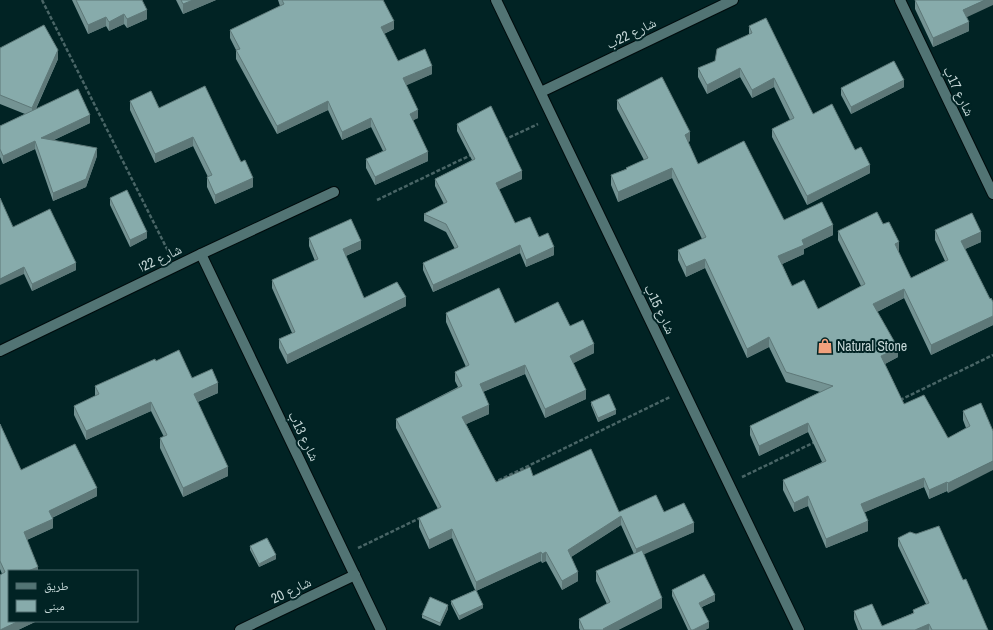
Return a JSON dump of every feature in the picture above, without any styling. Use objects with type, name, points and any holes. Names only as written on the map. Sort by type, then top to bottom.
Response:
[{"type":"street","name":"شارع 15ب","points":[[496,0],[799,630]]},
{"type":"street","name":"شارع 22ب","points":[[541,92],[733,0]]},
{"type":"street","name":"شارع 17ب","points":[[900,0],[993,194]]},
{"type":"street","name":"شارع 22ا","points":[[0,351],[334,192]]},
{"type":"street","name":"شارع 13ب","points":[[201,254],[381,630]]},
{"type":"street","name":"شارع 20","points":[[240,630],[355,575]]},
{"type":"path","points":[[42,0],[176,266]]},
{"type":"path","points":[[503,140],[552,117]]},
{"type":"path","points":[[378,200],[475,153]]},
{"type":"path","points":[[893,403],[993,355]]},
{"type":"path","points":[[486,486],[684,390]]},
{"type":"path","points":[[729,483],[822,438]]},
{"type":"path","points":[[345,555],[423,517]]},
{"type":"building","points":[[76,0],[142,0],[147,10],[127,19],[124,14],[109,22],[106,17],[88,25]]},
{"type":"building","points":[[181,0],[193,0],[183,4]]},
{"type":"building","points":[[282,0],[383,0],[394,21],[381,27],[398,61],[425,49],[432,66],[403,78],[418,110],[410,114],[428,152],[375,177],[366,159],[386,150],[371,118],[342,132],[328,101],[277,126],[236,50],[240,49],[230,30],[284,4]]},
{"type":"building","points":[[915,0],[985,0],[963,10],[969,22],[933,38]]},
{"type":"building","points":[[766,18],[813,114],[832,104],[855,150],[861,147],[870,165],[807,196],[772,129],[794,118],[774,78],[752,90],[740,68],[707,85],[698,68],[715,61],[717,49],[752,33],[749,26]]},
{"type":"building","points":[[44,25],[58,50],[32,108],[0,95],[0,48]]},
{"type":"building","points":[[894,61],[904,80],[851,107],[841,88]]},
{"type":"building","points":[[662,77],[690,132],[685,135],[698,164],[744,141],[784,220],[822,202],[833,225],[802,240],[804,245],[778,256],[792,286],[804,280],[818,309],[865,284],[838,231],[877,212],[883,224],[889,222],[899,242],[895,244],[911,278],[948,260],[935,230],[972,213],[981,232],[961,241],[990,299],[991,298],[993,302],[993,316],[931,345],[904,289],[873,304],[898,348],[881,356],[904,404],[924,395],[948,438],[970,426],[963,411],[981,403],[993,431],[993,461],[948,483],[947,482],[929,490],[924,478],[861,504],[868,521],[826,539],[808,496],[794,503],[783,480],[826,461],[808,423],[759,446],[750,426],[833,386],[786,372],[769,337],[747,349],[705,259],[686,267],[678,250],[706,237],[672,168],[618,192],[611,175],[627,169],[626,168],[648,158],[617,100]]},
{"type":"building","points":[[205,86],[241,162],[245,160],[253,178],[215,195],[207,177],[212,175],[193,137],[155,154],[130,101],[151,91],[159,108]]},
{"type":"building","points":[[78,89],[90,115],[41,138],[97,148],[86,179],[53,193],[35,141],[3,156],[0,149],[0,126]]},
{"type":"building","points":[[491,106],[522,171],[496,183],[515,223],[530,217],[539,237],[548,233],[554,247],[526,260],[520,245],[433,285],[423,263],[458,247],[446,224],[424,214],[447,202],[435,179],[475,159],[457,124]]},
{"type":"building","points":[[127,190],[147,232],[130,240],[110,198]]},
{"type":"building","points":[[0,198],[13,227],[50,209],[76,263],[32,284],[24,267],[0,279]]},
{"type":"building","points":[[351,219],[361,241],[343,249],[364,298],[397,282],[406,297],[287,355],[279,339],[295,332],[272,280],[318,259],[309,238]]},
{"type":"building","points":[[499,288],[515,323],[558,302],[570,326],[583,320],[594,344],[570,356],[586,390],[545,409],[525,365],[480,384],[489,405],[462,417],[496,482],[530,467],[533,476],[591,449],[619,512],[656,495],[664,512],[684,503],[694,523],[636,549],[621,516],[568,550],[578,572],[562,581],[546,552],[542,554],[541,552],[476,582],[452,529],[429,540],[419,518],[441,507],[396,419],[462,386],[455,372],[469,365],[446,313]]},
{"type":"building","points":[[179,350],[192,378],[212,369],[218,383],[194,394],[228,467],[183,488],[160,438],[167,435],[151,402],[86,431],[74,406],[99,394],[95,386]]},
{"type":"building","points":[[609,394],[616,410],[598,418],[591,402]]},
{"type":"building","points":[[0,424],[21,470],[75,444],[97,488],[49,511],[53,519],[24,532],[38,567],[30,570],[8,570],[8,622],[17,622],[0,630],[0,575],[5,572],[0,561]]},
{"type":"building","points":[[939,526],[963,580],[966,579],[988,630],[932,630],[929,624],[915,630],[862,630],[854,611],[872,604],[882,626],[914,613],[913,610],[929,603],[898,538],[910,532],[916,534]]},
{"type":"building","points":[[267,538],[276,555],[259,564],[250,546]]},
{"type":"building","points":[[642,550],[662,598],[603,629],[604,630],[584,630],[579,619],[610,602],[596,571]]},
{"type":"building","points":[[704,574],[715,595],[699,603],[709,622],[691,630],[672,590]]},
{"type":"building","points":[[476,590],[483,605],[459,616],[451,601]]},
{"type":"building","points":[[430,597],[448,605],[440,623],[422,615]]},
{"type":"place","name":"Natural Stone","points":[[825,346]]}]
